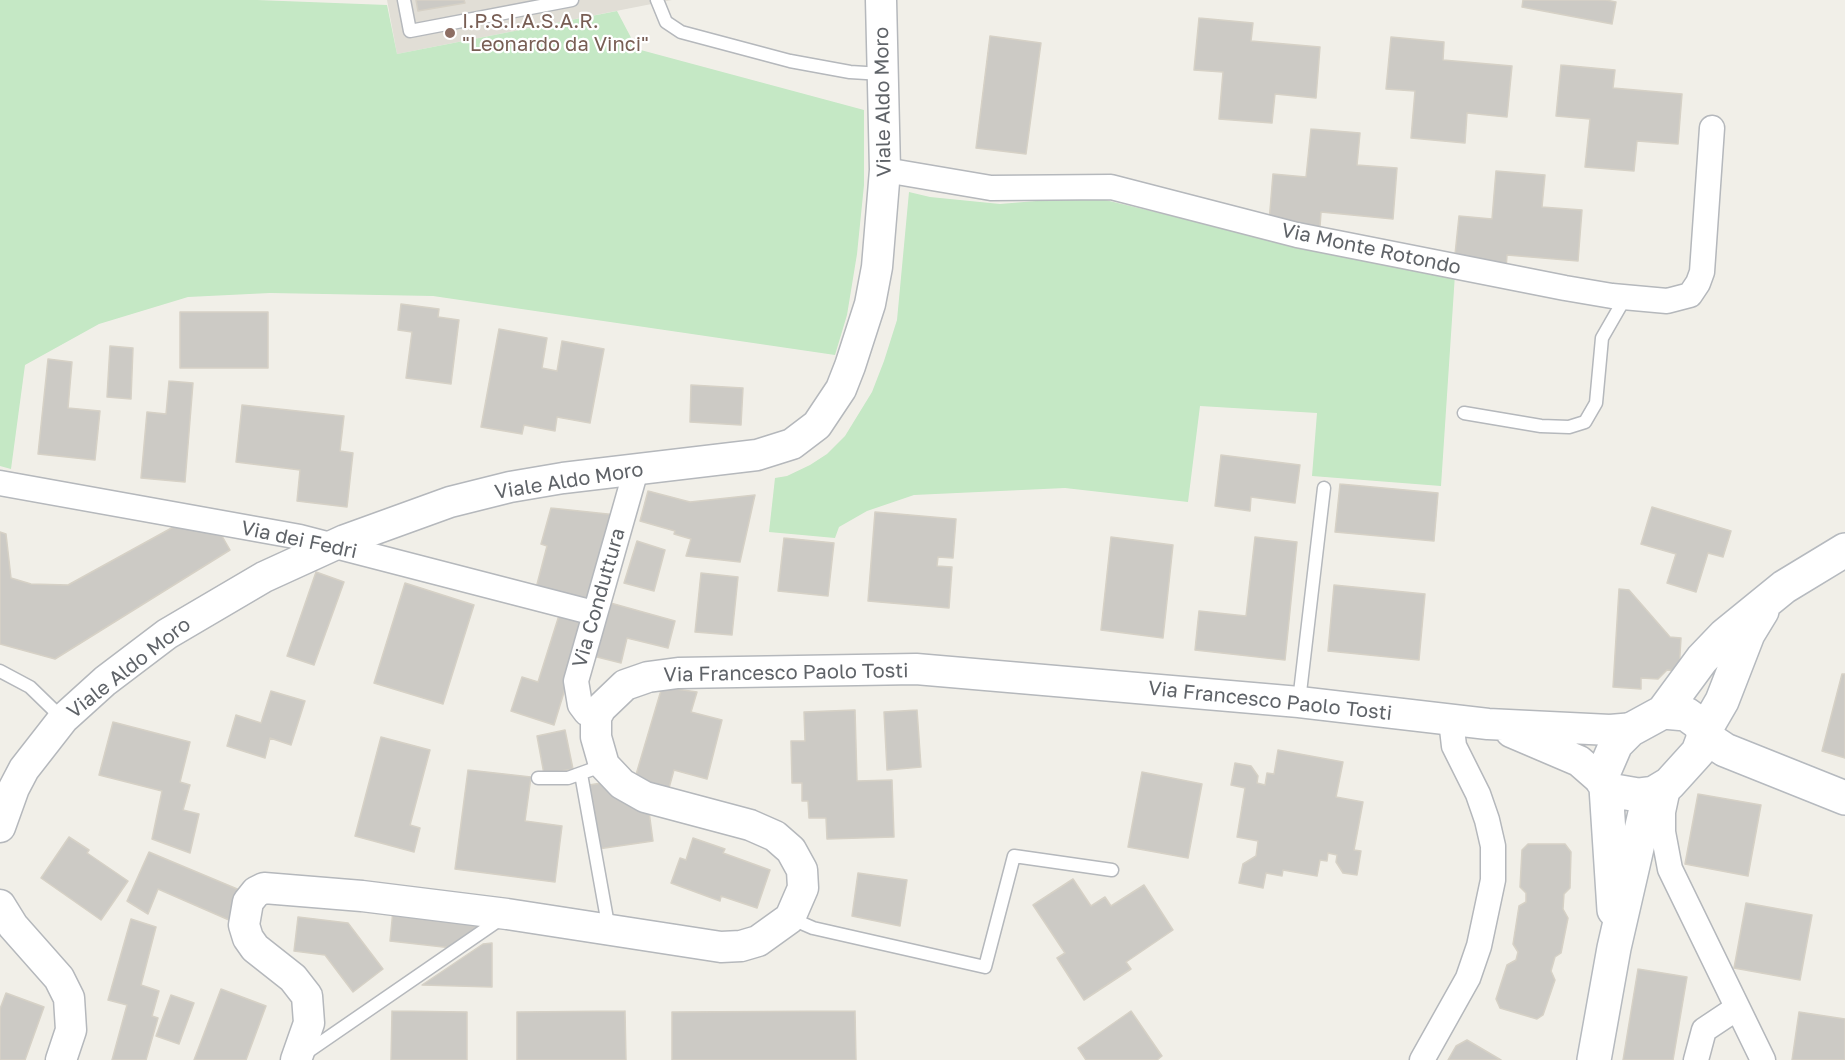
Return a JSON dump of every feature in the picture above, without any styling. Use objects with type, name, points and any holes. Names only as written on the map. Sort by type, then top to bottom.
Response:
[{"type":"main road","points":[[1614,948],[1614,895],[1604,784],[1607,760],[1616,744],[1634,728],[1663,712],[1709,650],[1773,595],[1845,550]]},
{"type":"main road","points":[[1594,1060],[1614,948],[1645,813],[1669,781],[1698,752],[1749,634],[1773,595]]},
{"type":"main road","points":[[1663,712],[1686,714],[1700,724],[1704,734],[1725,750],[1845,798]]},
{"type":"main road","points":[[1604,784],[1628,794],[1722,761],[1786,776]]},
{"type":"street","name":"Viale Aldo Moro","points":[[0,827],[14,788],[24,769],[63,719],[128,662],[199,613],[264,577],[333,545],[425,510],[510,487],[757,454],[792,444],[817,424],[841,389],[870,304],[880,248],[885,170],[881,0]]},
{"type":"street","name":"Via Monte Rotondo","points":[[885,170],[991,188],[1017,189],[1077,185],[1117,188],[1193,210],[1297,235],[1625,298],[1675,300],[1690,295],[1698,283],[1704,259],[1712,128]]},
{"type":"street","name":"Via Conduttura","points":[[596,717],[582,710],[576,688],[594,613],[636,470]]},
{"type":"street","name":"Via dei Fedri","points":[[0,483],[333,545],[594,613]]},
{"type":"street","name":"Via Francesco Paolo Tosti","points":[[596,717],[607,700],[625,685],[662,675],[916,669],[1299,702],[1495,724],[1610,730],[1634,728]]},
{"type":"street","points":[[296,1060],[307,1034],[309,1002],[304,990],[293,978],[255,948],[248,938],[245,912],[248,902],[260,890],[269,887],[507,914],[731,947],[758,941],[790,918],[803,888],[802,870],[791,850],[775,836],[750,825],[645,797],[593,770],[596,717]]},
{"type":"street","points":[[1422,1060],[1468,978],[1485,922],[1492,880],[1493,846],[1487,820],[1478,794],[1456,751],[1451,720]]},
{"type":"street","name":"Via Francesco Paolo Tosti","points":[[1495,724],[1579,761],[1604,784]]},
{"type":"street","points":[[1669,781],[1663,820],[1667,859],[1763,1060]]},
{"type":"street","points":[[0,905],[13,926],[59,978],[69,998],[71,1030],[61,1060]]},
{"type":"street","points":[[1696,1060],[1700,1040],[1706,1027],[1737,1008]]},
{"type":"lane","points":[[404,0],[410,31],[572,0]]},
{"type":"lane","points":[[657,0],[666,22],[681,32],[800,63],[850,72],[884,74]]},
{"type":"lane","points":[[1464,413],[1541,426],[1569,427],[1585,422],[1596,403],[1602,339],[1625,298]]},
{"type":"lane","points":[[1299,702],[1324,488]]},
{"type":"lane","points":[[0,671],[30,687],[63,719]]},
{"type":"lane","points":[[538,778],[558,780],[593,770],[609,930]]},
{"type":"lane","points":[[790,918],[813,928],[986,967],[1014,856],[1112,870]]},
{"type":"lane","points":[[296,1060],[507,914]]},
{"type":"shaded area","name":"I.P.S.I.A.S.A.R. \"Leonardo da Vinci\"","points":[[387,0],[672,0],[397,54]]},
{"type":"green space","points":[[0,0],[257,0],[387,5],[397,54],[617,11],[637,49],[864,110],[864,185],[857,254],[847,315],[835,355],[433,296],[270,293],[188,297],[99,324],[25,365],[11,469],[0,466]]},
{"type":"green space","points":[[909,192],[930,197],[1000,204],[1072,198],[1101,199],[1243,233],[1455,274],[1441,486],[1312,476],[1317,413],[1200,406],[1188,502],[1065,488],[914,495],[867,511],[839,527],[835,538],[769,532],[775,478],[787,476],[827,454],[845,436],[872,392],[897,320]]},
{"type":"building","points":[[416,0],[464,0],[465,3],[418,11]]},
{"type":"building","points":[[1523,0],[1616,2],[1612,24],[1522,7]]},
{"type":"building","points":[[1199,18],[1253,23],[1251,41],[1320,47],[1316,98],[1275,94],[1272,123],[1219,119],[1223,72],[1194,70]]},
{"type":"building","points":[[990,36],[1041,43],[1026,154],[976,148]]},
{"type":"building","points":[[1391,37],[1444,42],[1443,60],[1512,66],[1507,117],[1467,113],[1465,143],[1411,138],[1415,91],[1386,89]]},
{"type":"building","points":[[1561,65],[1615,70],[1613,88],[1682,94],[1678,144],[1637,141],[1634,171],[1585,167],[1590,119],[1556,116]]},
{"type":"building","points":[[1311,129],[1360,133],[1357,165],[1397,168],[1393,219],[1321,212],[1320,227],[1269,222],[1273,174],[1306,177]]},
{"type":"building","points":[[1496,171],[1545,175],[1542,207],[1582,210],[1578,261],[1507,255],[1506,269],[1454,264],[1459,216],[1492,219]]},
{"type":"building","points":[[401,304],[439,309],[438,317],[459,320],[451,384],[406,378],[412,332],[398,330]]},
{"type":"building","points":[[180,312],[268,312],[268,368],[180,368]]},
{"type":"building","points":[[499,329],[547,338],[542,368],[557,371],[562,341],[604,349],[590,423],[557,417],[555,431],[524,425],[522,434],[481,427]]},
{"type":"building","points":[[110,346],[133,348],[131,399],[107,397]]},
{"type":"building","points":[[48,359],[72,362],[68,408],[100,411],[95,460],[38,454]]},
{"type":"building","points":[[169,381],[193,383],[185,482],[141,478],[147,412],[166,414]]},
{"type":"building","points":[[691,385],[743,388],[741,425],[690,422]]},
{"type":"building","points":[[242,405],[344,416],[340,451],[353,453],[347,507],[297,501],[300,470],[236,462]]},
{"type":"building","points":[[1221,455],[1300,465],[1295,503],[1251,497],[1250,511],[1215,506]]},
{"type":"building","points":[[1340,484],[1438,493],[1434,541],[1335,532]]},
{"type":"building","points":[[648,491],[690,502],[755,495],[740,562],[686,556],[691,539],[674,534],[675,531],[640,521]]},
{"type":"building","points":[[1652,507],[1731,531],[1723,557],[1708,553],[1696,592],[1667,583],[1676,554],[1641,544]]},
{"type":"building","points":[[551,508],[617,515],[591,606],[535,592],[547,546],[541,544]]},
{"type":"building","points":[[875,512],[956,519],[953,558],[938,557],[937,566],[952,567],[949,608],[868,601]]},
{"type":"building","points":[[177,525],[222,536],[230,550],[55,659],[0,644],[0,532],[6,534],[11,578],[31,584],[68,585]]},
{"type":"building","points":[[1111,537],[1173,545],[1163,638],[1101,630]]},
{"type":"building","points":[[1255,537],[1297,542],[1285,660],[1195,650],[1199,611],[1246,616]]},
{"type":"building","points":[[784,538],[834,543],[828,596],[778,591]]},
{"type":"building","points":[[637,541],[665,550],[654,591],[624,583]]},
{"type":"building","points":[[316,572],[344,582],[314,665],[287,656]]},
{"type":"building","points":[[701,573],[738,577],[732,635],[695,632]]},
{"type":"building","points":[[405,583],[474,605],[443,704],[374,683]]},
{"type":"building","points":[[1334,585],[1425,594],[1419,660],[1328,651]]},
{"type":"building","points":[[1619,589],[1629,590],[1670,637],[1681,638],[1679,671],[1667,670],[1658,679],[1641,678],[1641,689],[1613,687]]},
{"type":"building","points":[[607,602],[675,621],[668,648],[627,638],[621,663],[593,656]]},
{"type":"building","points":[[561,609],[587,617],[554,725],[511,711],[522,677],[538,682]]},
{"type":"building","points":[[1842,674],[1845,674],[1845,758],[1822,751]]},
{"type":"building","points":[[662,687],[697,692],[691,712],[722,720],[707,779],[674,770],[669,788],[635,778]]},
{"type":"building","points":[[271,691],[305,701],[291,745],[270,738],[265,758],[227,746],[236,715],[261,723]]},
{"type":"building","points":[[855,710],[857,781],[892,780],[894,837],[827,839],[826,818],[809,818],[808,801],[802,801],[802,783],[792,783],[791,741],[805,741],[804,712]]},
{"type":"building","points":[[917,710],[921,767],[887,770],[884,712]]},
{"type":"building","points":[[113,722],[190,742],[180,782],[190,785],[183,810],[199,814],[190,853],[152,839],[162,791],[99,775]]},
{"type":"building","points":[[565,730],[573,769],[544,774],[537,736]]},
{"type":"building","points":[[381,737],[430,750],[410,825],[420,828],[414,852],[355,836]]},
{"type":"building","points":[[1278,750],[1343,762],[1336,797],[1363,802],[1354,850],[1361,851],[1357,875],[1343,873],[1336,862],[1337,855],[1328,853],[1327,861],[1320,860],[1317,876],[1283,870],[1282,876],[1266,873],[1263,888],[1239,883],[1243,864],[1256,856],[1258,841],[1237,837],[1245,788],[1231,785],[1235,763],[1251,766],[1258,776],[1257,783],[1265,785],[1267,773],[1274,774]]},
{"type":"building","points":[[468,770],[531,777],[525,821],[562,826],[555,882],[455,869]]},
{"type":"building","points":[[1142,772],[1202,784],[1188,858],[1128,847]]},
{"type":"building","points":[[608,782],[648,804],[653,841],[598,849],[589,785]]},
{"type":"building","points":[[1698,794],[1761,805],[1748,876],[1685,864]]},
{"type":"building","points":[[69,837],[89,850],[87,853],[128,881],[101,920],[41,878]]},
{"type":"building","points":[[693,838],[725,849],[723,853],[770,870],[757,908],[721,896],[720,901],[671,883],[680,858],[686,860]]},
{"type":"building","points":[[1528,844],[1565,844],[1571,852],[1570,888],[1564,894],[1563,909],[1568,918],[1561,953],[1555,957],[1551,971],[1555,980],[1543,1015],[1537,1019],[1500,1008],[1496,999],[1507,965],[1516,960],[1518,952],[1513,944],[1519,906],[1526,902],[1526,893],[1520,887],[1522,850]]},
{"type":"building","points":[[149,852],[242,891],[229,920],[158,889],[148,914],[127,901]]},
{"type":"building","points":[[858,873],[907,880],[900,926],[852,916]]},
{"type":"building","points":[[1073,879],[1091,906],[1105,897],[1111,906],[1144,885],[1173,930],[1126,962],[1131,969],[1084,1000],[1057,958],[1065,953],[1033,905]]},
{"type":"building","points":[[1746,903],[1812,915],[1800,980],[1734,968]]},
{"type":"building","points":[[393,910],[485,920],[452,948],[390,941]]},
{"type":"building","points":[[298,917],[348,923],[383,969],[353,992],[325,955],[294,951]]},
{"type":"building","points":[[131,919],[156,927],[141,985],[159,991],[152,1016],[158,1018],[146,1060],[112,1060],[127,1005],[108,1000]]},
{"type":"building","points":[[492,943],[492,987],[422,985],[483,944]]},
{"type":"building","points":[[1638,969],[1687,977],[1673,1060],[1623,1060]]},
{"type":"building","points":[[221,989],[266,1006],[246,1060],[194,1060]]},
{"type":"building","points":[[6,993],[44,1007],[25,1060],[0,1060],[0,1009]]},
{"type":"building","points":[[171,995],[194,1003],[179,1044],[156,1036]]},
{"type":"building","points":[[392,1011],[467,1012],[467,1060],[391,1060]]},
{"type":"building","points":[[625,1011],[626,1060],[517,1060],[517,1012]]},
{"type":"building","points":[[855,1011],[856,1060],[672,1060],[672,1012]]},
{"type":"building","points":[[1131,1011],[1162,1056],[1157,1060],[1086,1060],[1078,1048]]},
{"type":"building","points":[[1799,1012],[1845,1019],[1845,1060],[1792,1060]]},
{"type":"building","points":[[1467,1040],[1501,1060],[1448,1060],[1456,1046]]},
{"type":"place","name":"I.P.S.I.A.S.A.R. \"Leonardo da Vinci\"","points":[[450,33]]}]
